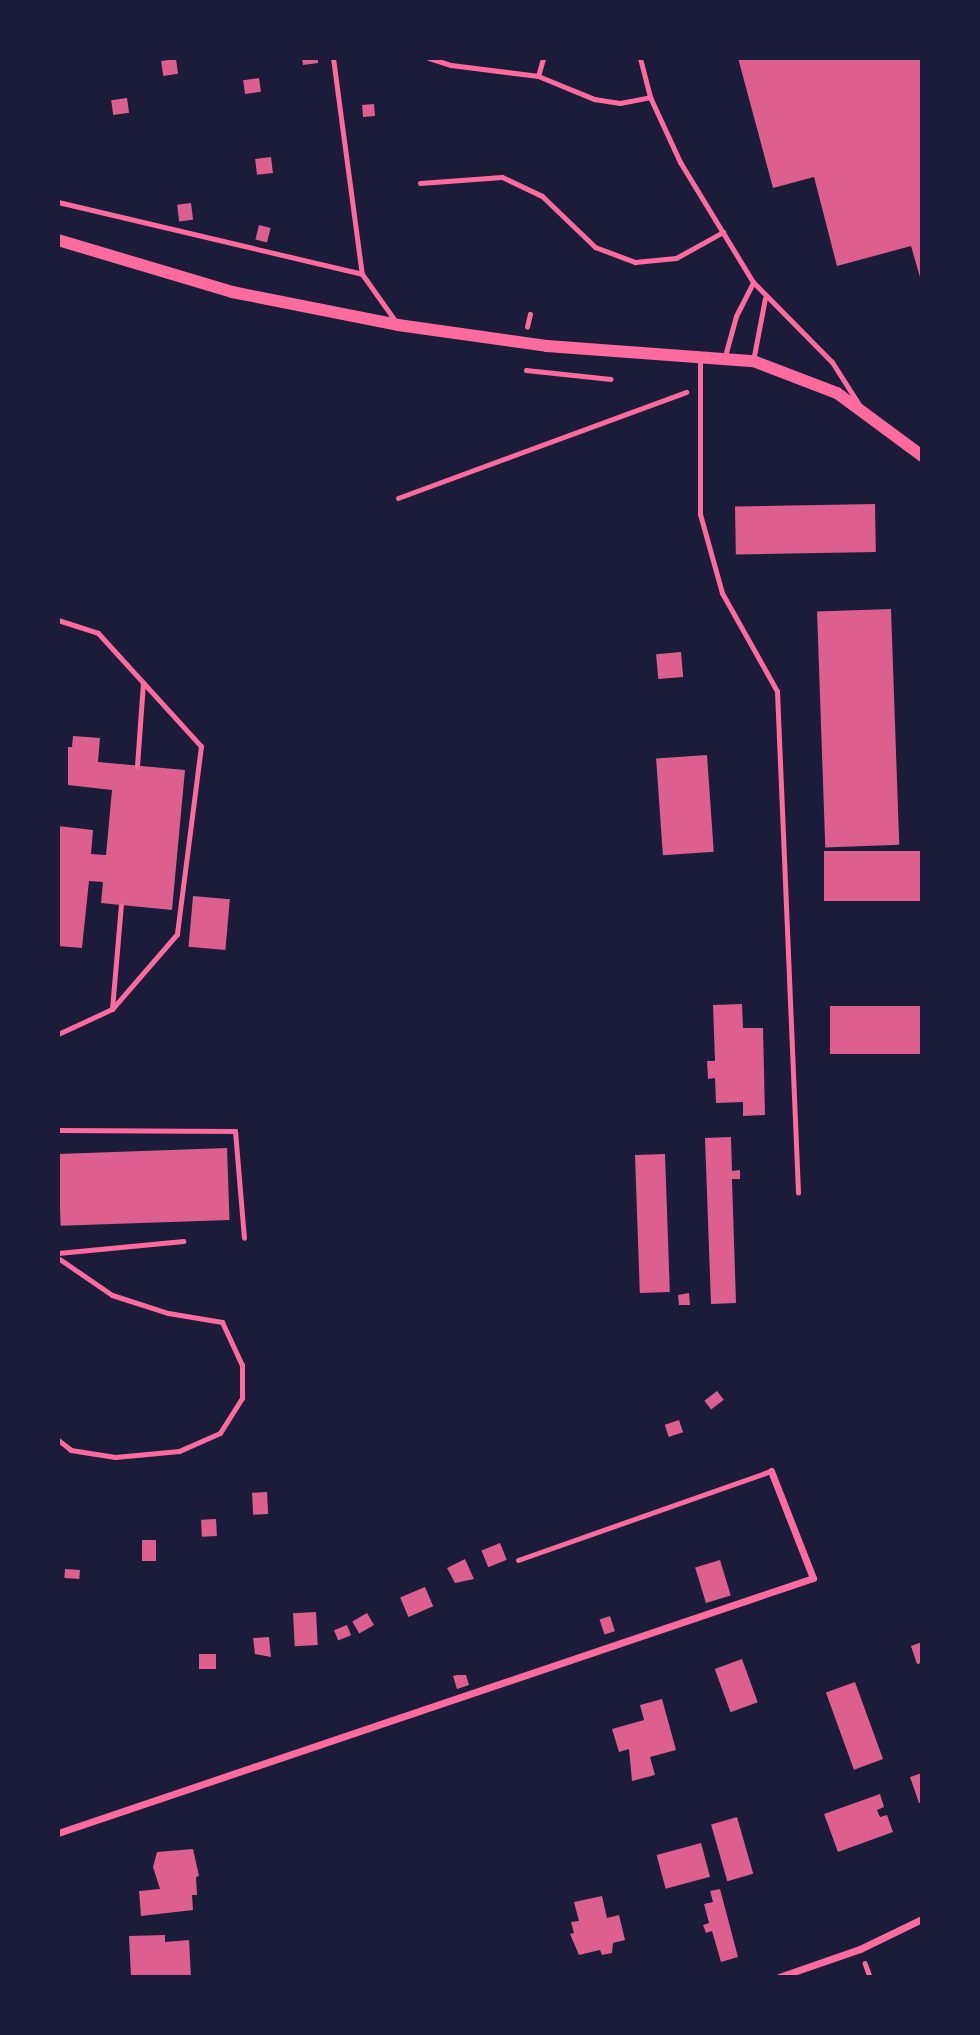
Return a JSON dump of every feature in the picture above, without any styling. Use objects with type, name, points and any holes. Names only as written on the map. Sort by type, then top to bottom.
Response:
[{"type":"street","points":[[58,240],[232,292],[398,325],[547,345],[726,356],[753,361],[811,380],[860,407],[922,456]]},
{"type":"street","points":[[58,1833],[813,1578],[771,1471]]},
{"type":"street","points":[[779,1977],[860,1949],[922,1919]]},
{"type":"lane","points":[[334,58],[362,274],[398,325]]},
{"type":"lane","points":[[429,58],[451,65],[538,76],[594,99],[620,103],[650,97]]},
{"type":"lane","points":[[538,76],[543,58]]},
{"type":"lane","points":[[640,58],[650,97],[681,162],[753,282],[765,298],[832,362],[860,407]]},
{"type":"lane","points":[[420,183],[502,177],[542,196],[595,247],[635,262],[676,258],[723,232]]},
{"type":"lane","points":[[58,202],[362,274]]},
{"type":"lane","points":[[726,356],[736,316],[753,282]]},
{"type":"lane","points":[[753,361],[765,298]]},
{"type":"lane","points":[[700,355],[701,514],[722,593],[777,691],[798,1193]]},
{"type":"lane","points":[[58,620],[98,633],[201,746],[177,934],[111,1009],[58,1034]]},
{"type":"lane","points":[[137,766],[143,682]]},
{"type":"lane","points":[[111,1009],[121,905]]},
{"type":"lane","points":[[58,1130],[235,1131],[244,1238]]},
{"type":"lane","points":[[58,1256],[183,1241]]},
{"type":"lane","points":[[58,1256],[112,1295],[168,1313],[222,1322],[242,1365],[242,1398],[219,1433],[180,1451],[115,1457],[71,1450],[58,1440]]},
{"type":"lane","points":[[518,1560],[771,1471]]},
{"type":"path","points":[[526,370],[611,379]]},
{"type":"path","points":[[398,498],[699,387]]},
{"type":"building","points":[[302,58],[318,58],[318,63],[303,65]]},
{"type":"building","points":[[738,58],[922,58],[922,284],[911,246],[837,266],[814,177],[773,188]]},
{"type":"building","points":[[176,59],[178,74],[163,76],[161,61]]},
{"type":"building","points":[[259,78],[261,92],[245,94],[243,80]]},
{"type":"building","points":[[127,98],[129,113],[113,115],[111,100]]},
{"type":"building","points":[[374,104],[375,116],[363,117],[362,105]]},
{"type":"building","points":[[271,157],[273,173],[257,175],[255,159]]},
{"type":"building","points":[[191,203],[193,220],[179,222],[177,205]]},
{"type":"building","points":[[259,225],[271,228],[267,242],[255,240]]},
{"type":"building","points":[[875,504],[876,552],[736,554],[735,506]]},
{"type":"building","points":[[891,609],[899,845],[825,847],[817,612]]},
{"type":"building","points":[[681,652],[683,677],[658,679],[656,654]]},
{"type":"building","points":[[73,736],[100,738],[98,762],[185,770],[172,910],[101,903],[103,882],[89,881],[82,948],[58,946],[58,826],[93,830],[91,854],[106,855],[112,790],[68,785],[68,747],[72,747]]},
{"type":"building","points":[[707,755],[714,852],[663,855],[656,759]]},
{"type":"building","points":[[824,851],[922,851],[922,901],[824,901]]},
{"type":"building","points":[[193,896],[230,899],[225,950],[189,947]]},
{"type":"building","points":[[742,1004],[743,1028],[763,1028],[765,1115],[743,1116],[743,1102],[716,1103],[715,1078],[708,1079],[707,1061],[715,1061],[713,1005]]},
{"type":"building","points":[[830,1006],[922,1006],[922,1054],[830,1054]]},
{"type":"building","points":[[731,1137],[732,1171],[740,1170],[740,1179],[732,1179],[736,1303],[711,1304],[705,1138]]},
{"type":"building","points":[[227,1148],[230,1220],[61,1226],[58,1154]]},
{"type":"building","points":[[665,1154],[670,1292],[640,1293],[635,1155]]},
{"type":"building","points":[[689,1293],[690,1305],[679,1305],[678,1295]]},
{"type":"building","points":[[717,1391],[724,1400],[711,1410],[704,1401]]},
{"type":"building","points":[[679,1420],[683,1432],[669,1437],[665,1425]]},
{"type":"building","points":[[267,1492],[268,1514],[253,1515],[252,1493]]},
{"type":"building","points":[[216,1519],[217,1536],[202,1537],[201,1520]]},
{"type":"building","points":[[142,1540],[156,1540],[156,1561],[142,1561]]},
{"type":"building","points":[[500,1543],[507,1560],[488,1567],[481,1550]]},
{"type":"building","points":[[465,1559],[474,1579],[455,1583],[447,1568]]},
{"type":"building","points":[[720,1560],[731,1595],[706,1603],[695,1568]]},
{"type":"building","points":[[65,1569],[80,1570],[79,1579],[64,1578]]},
{"type":"building","points":[[425,1587],[433,1606],[408,1617],[400,1598]]},
{"type":"building","points":[[316,1612],[318,1645],[295,1646],[293,1613]]},
{"type":"building","points":[[367,1613],[374,1625],[359,1634],[352,1622]]},
{"type":"building","points":[[610,1616],[615,1631],[604,1635],[600,1619]]},
{"type":"building","points":[[347,1625],[351,1635],[338,1640],[334,1630]]},
{"type":"building","points":[[269,1637],[271,1657],[255,1654],[253,1638]]},
{"type":"building","points":[[922,1642],[922,1663],[917,1664],[911,1646]]},
{"type":"building","points":[[199,1654],[216,1654],[216,1669],[199,1669]]},
{"type":"building","points":[[742,1659],[758,1702],[730,1712],[715,1669]]},
{"type":"building","points":[[466,1675],[469,1685],[457,1689],[453,1676]]},
{"type":"building","points":[[855,1682],[883,1759],[854,1770],[826,1693]]},
{"type":"building","points":[[662,1699],[676,1750],[650,1757],[655,1775],[632,1781],[629,1749],[619,1752],[612,1729],[644,1720],[640,1705]]},
{"type":"building","points":[[922,1773],[922,1802],[919,1803],[910,1777]]},
{"type":"building","points":[[880,1794],[884,1807],[877,1810],[880,1817],[887,1815],[893,1832],[838,1852],[824,1814]]},
{"type":"building","points":[[737,1817],[753,1874],[727,1881],[711,1824]]},
{"type":"building","points":[[701,1843],[710,1877],[666,1889],[657,1855]]},
{"type":"building","points":[[193,1849],[199,1876],[196,1877],[197,1895],[192,1895],[193,1910],[141,1916],[139,1891],[160,1889],[153,1867],[157,1852]]},
{"type":"building","points":[[720,1889],[738,1957],[721,1962],[712,1931],[706,1933],[703,1925],[709,1923],[704,1904],[713,1902],[710,1891]]},
{"type":"building","points":[[602,1896],[607,1918],[619,1915],[625,1940],[613,1943],[612,1953],[602,1955],[600,1950],[579,1955],[570,1934],[574,1933],[571,1922],[579,1921],[574,1902]]},
{"type":"building","points":[[165,1935],[165,1942],[189,1940],[191,1977],[131,1977],[129,1936]]}]
